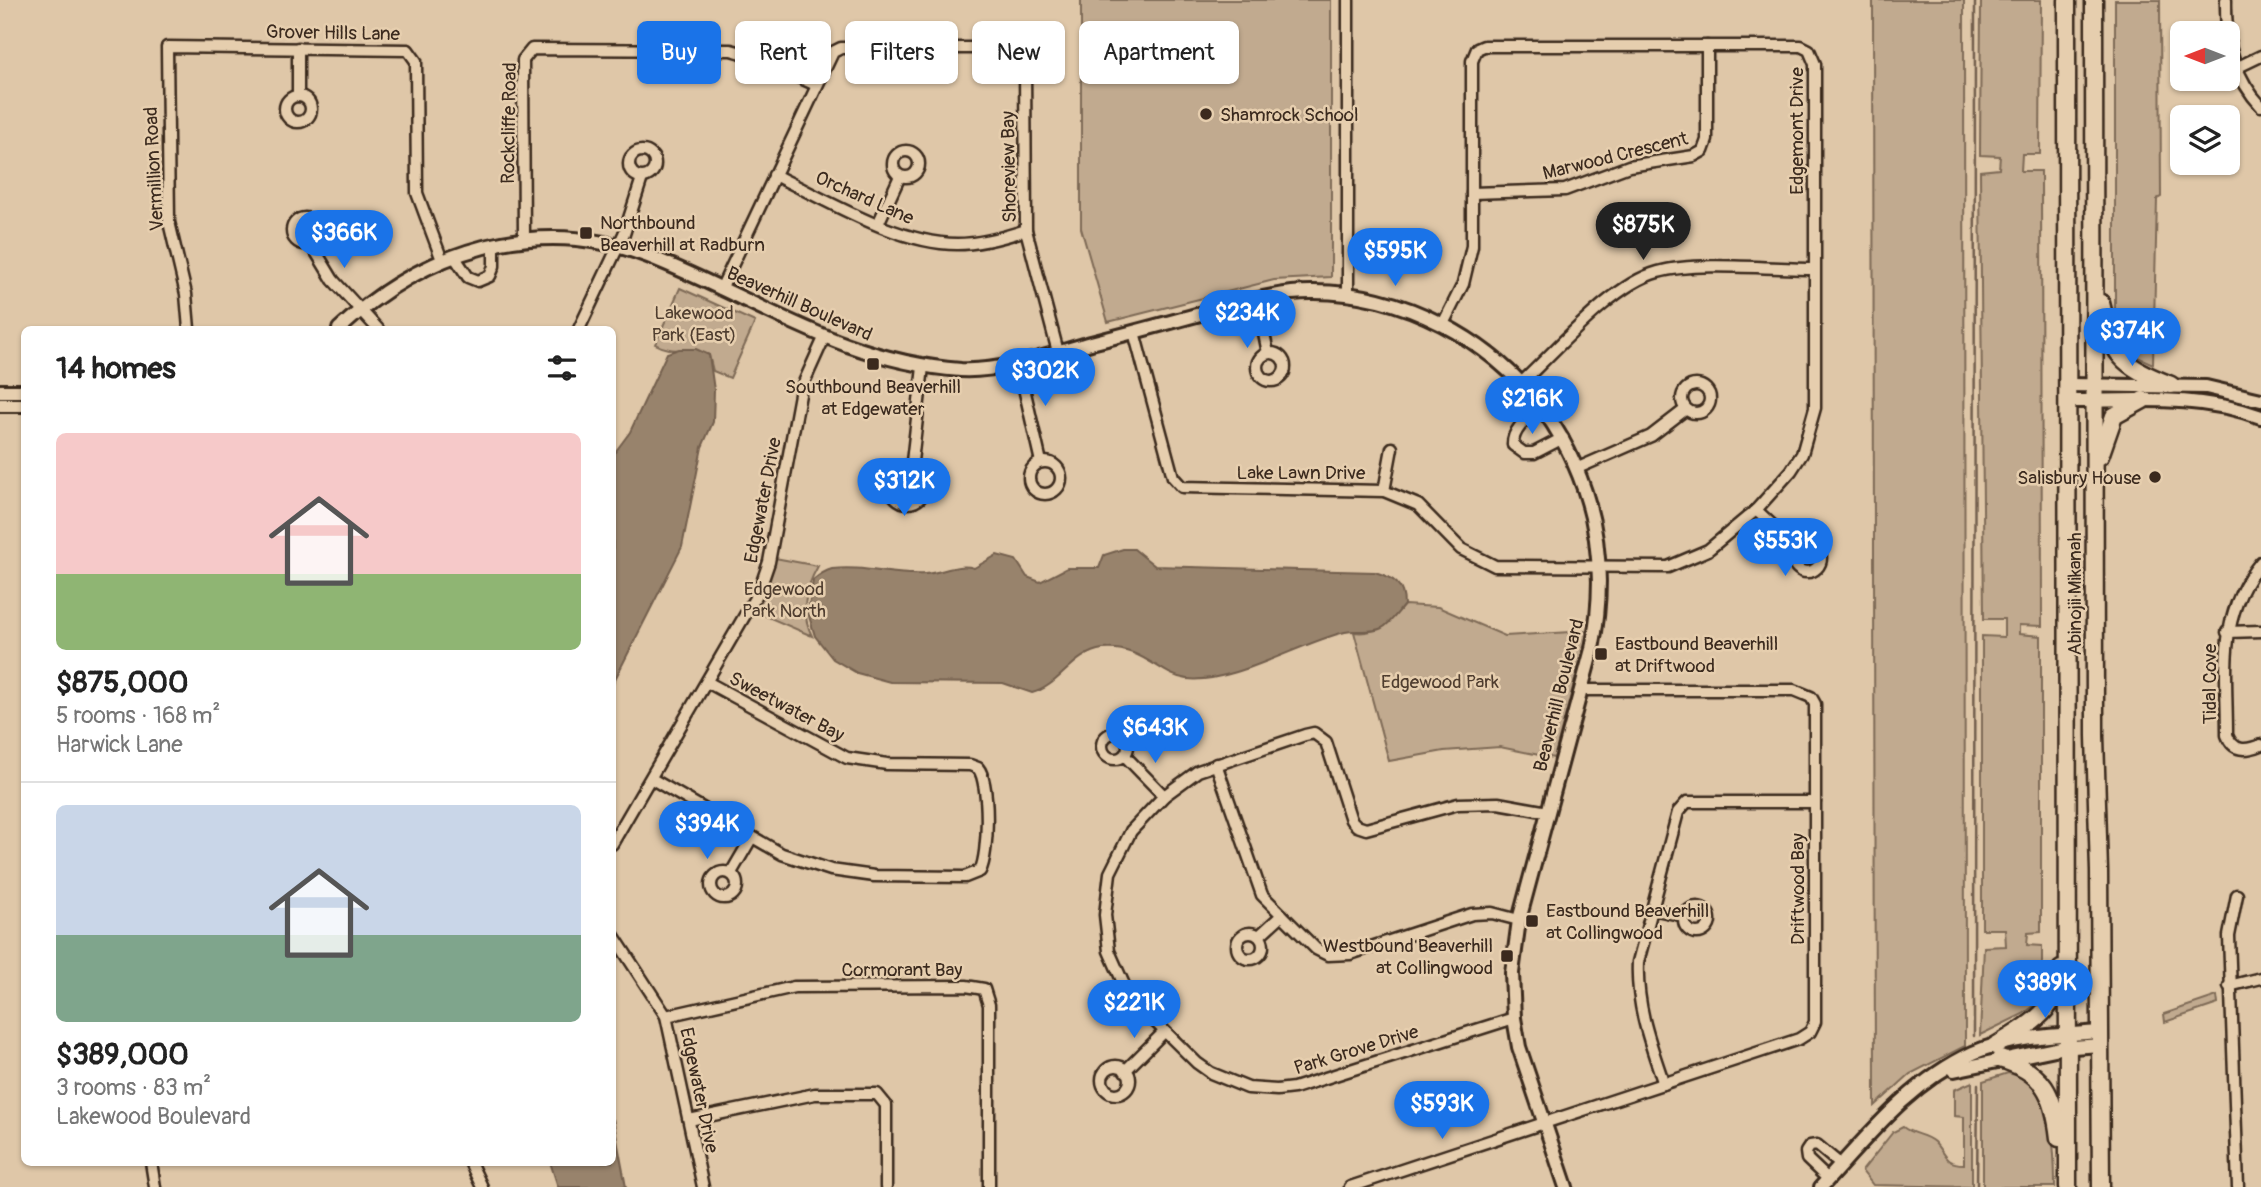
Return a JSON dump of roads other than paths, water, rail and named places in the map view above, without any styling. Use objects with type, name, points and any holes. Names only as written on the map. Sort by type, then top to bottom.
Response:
[{"type":"main road","name":"Abinojii Mikanah","points":[[2066,1187],[2069,929],[2067,0]]},
{"type":"main road","name":"Abinojii Mikanah","points":[[2094,0],[2094,393],[2101,1187]]},
{"type":"main road","points":[[2095,281],[2117,352],[2136,371],[2171,384]]},
{"type":"main road","points":[[2095,472],[2114,416],[2143,400]]},
{"type":"main road","points":[[2066,1187],[2057,1114],[2049,1096],[2039,1078],[2025,1066],[1997,1052],[2053,1003],[2061,978],[2069,929]]},
{"type":"street","points":[[1348,0],[1348,295]]},
{"type":"street","points":[[2226,0],[2227,21]]},
{"type":"street","name":"Edgemont Drive","points":[[1443,324],[1469,266],[1472,61],[1477,49],[1484,46],[1801,46],[1813,56],[1815,408],[1811,430],[1791,471],[1756,510],[1708,550],[1668,567],[1600,568]]},
{"type":"street","name":"Marwood Crescent","points":[[1472,193],[1565,190],[1629,166],[1694,156],[1703,151],[1707,140],[1707,46]]},
{"type":"street","name":"Grover Hills Lane","points":[[167,47],[401,48],[413,54],[416,71],[416,193],[448,258]]},
{"type":"street","name":"Vermillion Road","points":[[167,47],[170,222],[186,294],[189,326]]},
{"type":"street","points":[[298,48],[298,96]]},
{"type":"street","name":"Rockcliffe Road","points":[[524,240],[523,60],[532,48],[731,50],[749,55],[816,85]]},
{"type":"street","name":"Shoreview Bay","points":[[720,289],[826,61],[833,52],[841,48],[1017,50],[1025,64],[1026,230],[1058,352]]},
{"type":"street","points":[[2240,66],[2261,56]]},
{"type":"street","points":[[2240,74],[2261,106]]},
{"type":"street","name":"Orchard Lane","points":[[774,175],[878,224],[911,236],[957,244],[1026,230]]},
{"type":"street","points":[[878,224],[900,176]]},
{"type":"street","points":[[580,326],[618,247],[642,178]]},
{"type":"street","name":"Beaverhill Boulevard","points":[[343,326],[360,310],[411,274],[448,258],[494,244],[572,238],[646,255],[824,338],[871,356],[923,367],[969,370],[1018,362],[1257,299],[1309,292],[1382,301],[1443,324],[1491,356],[1521,383],[1563,438],[1578,468],[1595,523],[1600,568],[1598,620],[1520,920],[1512,973],[1514,1018],[1520,1047],[1566,1187]]},
{"type":"street","points":[[310,242],[325,271],[374,326]]},
{"type":"street","points":[[448,258],[468,277],[478,281],[489,276],[494,266],[494,244]]},
{"type":"street","points":[[1521,383],[1617,293],[1658,272],[1681,268],[1814,269]]},
{"type":"street","points":[[1257,299],[1268,353]]},
{"type":"street","name":"Lake Lawn Drive","points":[[1134,332],[1173,477],[1182,487],[1384,491],[1418,505],[1461,549],[1495,566],[1600,568]]},
{"type":"street","name":"Edgewater Drive","points":[[616,838],[652,779],[765,577],[801,389],[824,338]]},
{"type":"street","points":[[1018,362],[1041,461]]},
{"type":"street","points":[[911,470],[923,367]]},
{"type":"street","points":[[2068,393],[2094,393],[2171,384],[2220,389],[2261,399]]},
{"type":"street","points":[[0,391],[21,391]]},
{"type":"street","points":[[2094,393],[2143,400],[2201,401],[2235,408],[2261,418]]},
{"type":"street","points":[[0,405],[21,405]]},
{"type":"street","points":[[1541,408],[1517,429],[1513,445],[1524,453],[1534,453],[1563,438]]},
{"type":"street","points":[[1578,468],[1651,436],[1686,409]]},
{"type":"street","points":[[1384,491],[1392,448]]},
{"type":"street","points":[[1756,510],[1797,548]]},
{"type":"street","name":"Tidal Cove","points":[[2259,569],[2236,600],[2227,632],[2227,735],[2230,743],[2238,748],[2249,750],[2261,745]]},
{"type":"street","name":"Tidal Cove","points":[[2227,632],[2261,631]]},
{"type":"street","name":"Sweetwater Bay","points":[[652,779],[752,837],[804,863],[856,875],[972,876],[980,871],[985,859],[986,785],[983,774],[970,765],[887,764],[847,758],[707,682]]},
{"type":"street","name":"Driftwood Bay","points":[[1350,1187],[1799,1039],[1810,1032],[1815,1022],[1815,704],[1805,692],[1581,690]]},
{"type":"street","name":"Park Grove Drive","points":[[1514,1018],[1294,1088],[1248,1088],[1225,1080],[1196,1063],[1129,996],[1115,969],[1107,942],[1106,891],[1119,851],[1131,831],[1164,796],[1198,771],[1314,733],[1326,743],[1352,820],[1366,830],[1458,804],[1498,803],[1548,812]]},
{"type":"street","points":[[1125,756],[1164,796]]},
{"type":"street","points":[[1216,764],[1257,885],[1316,949],[1328,955],[1339,956],[1472,914],[1492,913],[1520,920]]},
{"type":"street","points":[[1664,1084],[1646,1031],[1637,985],[1638,962],[1678,812],[1684,803],[1815,802]]},
{"type":"street","points":[[731,873],[752,837]]},
{"type":"street","points":[[2237,895],[2229,936],[2229,986],[2238,1187]]},
{"type":"street","points":[[1652,909],[1684,916]]},
{"type":"street","points":[[1259,936],[1282,915]]},
{"type":"street","name":"Edgewater Drive","points":[[616,939],[666,1016],[704,1187]]},
{"type":"street","points":[[2229,986],[2261,978]]},
{"type":"street","name":"Cormorant Bay","points":[[666,1016],[794,988],[966,986],[984,989],[989,1005],[989,1187]]},
{"type":"street","points":[[1125,1071],[1164,1032]]},
{"type":"street","points":[[1841,1165],[1817,1145],[1810,1146],[1806,1152],[1807,1159],[1825,1183],[1894,1108],[1940,1074],[1973,1054],[2100,1039]]},
{"type":"street","points":[[689,1120],[815,1094],[877,1094],[886,1105],[886,1187]]},
{"type":"street","points":[[152,1166],[155,1187]]},
{"type":"street","points":[[472,1166],[482,1187]]},
{"type":"waterway","points":[[1974,1036],[1975,0]]},
{"type":"waterway","points":[[1977,1187],[1978,1084]]},
{"type":"place","name":"Shamrock School","points":[[1206,114]]},
{"type":"place","name":"Northbound Beaverhill at Radburn","points":[[586,233]]},
{"type":"place","name":"Southbound Beaverhill at Edgewater","points":[[873,364]]},
{"type":"place","name":"Salisbury House","points":[[2155,477]]},
{"type":"place","name":"Eastbound Beaverhill at Driftwood","points":[[1601,654]]},
{"type":"place","name":"Eastbound Beaverhill at Collingwood","points":[[1532,921]]},
{"type":"place","name":"Westbound Beaverhill at Collingwood","points":[[1507,956]]},
{"type":"park label","name":"Lakewood Park (East)","points":[[694,323]]},
{"type":"park label","name":"Edgewood Park North","points":[[784,599]]},
{"type":"park label","name":"Edgewood Park","points":[[1440,681]]}]
